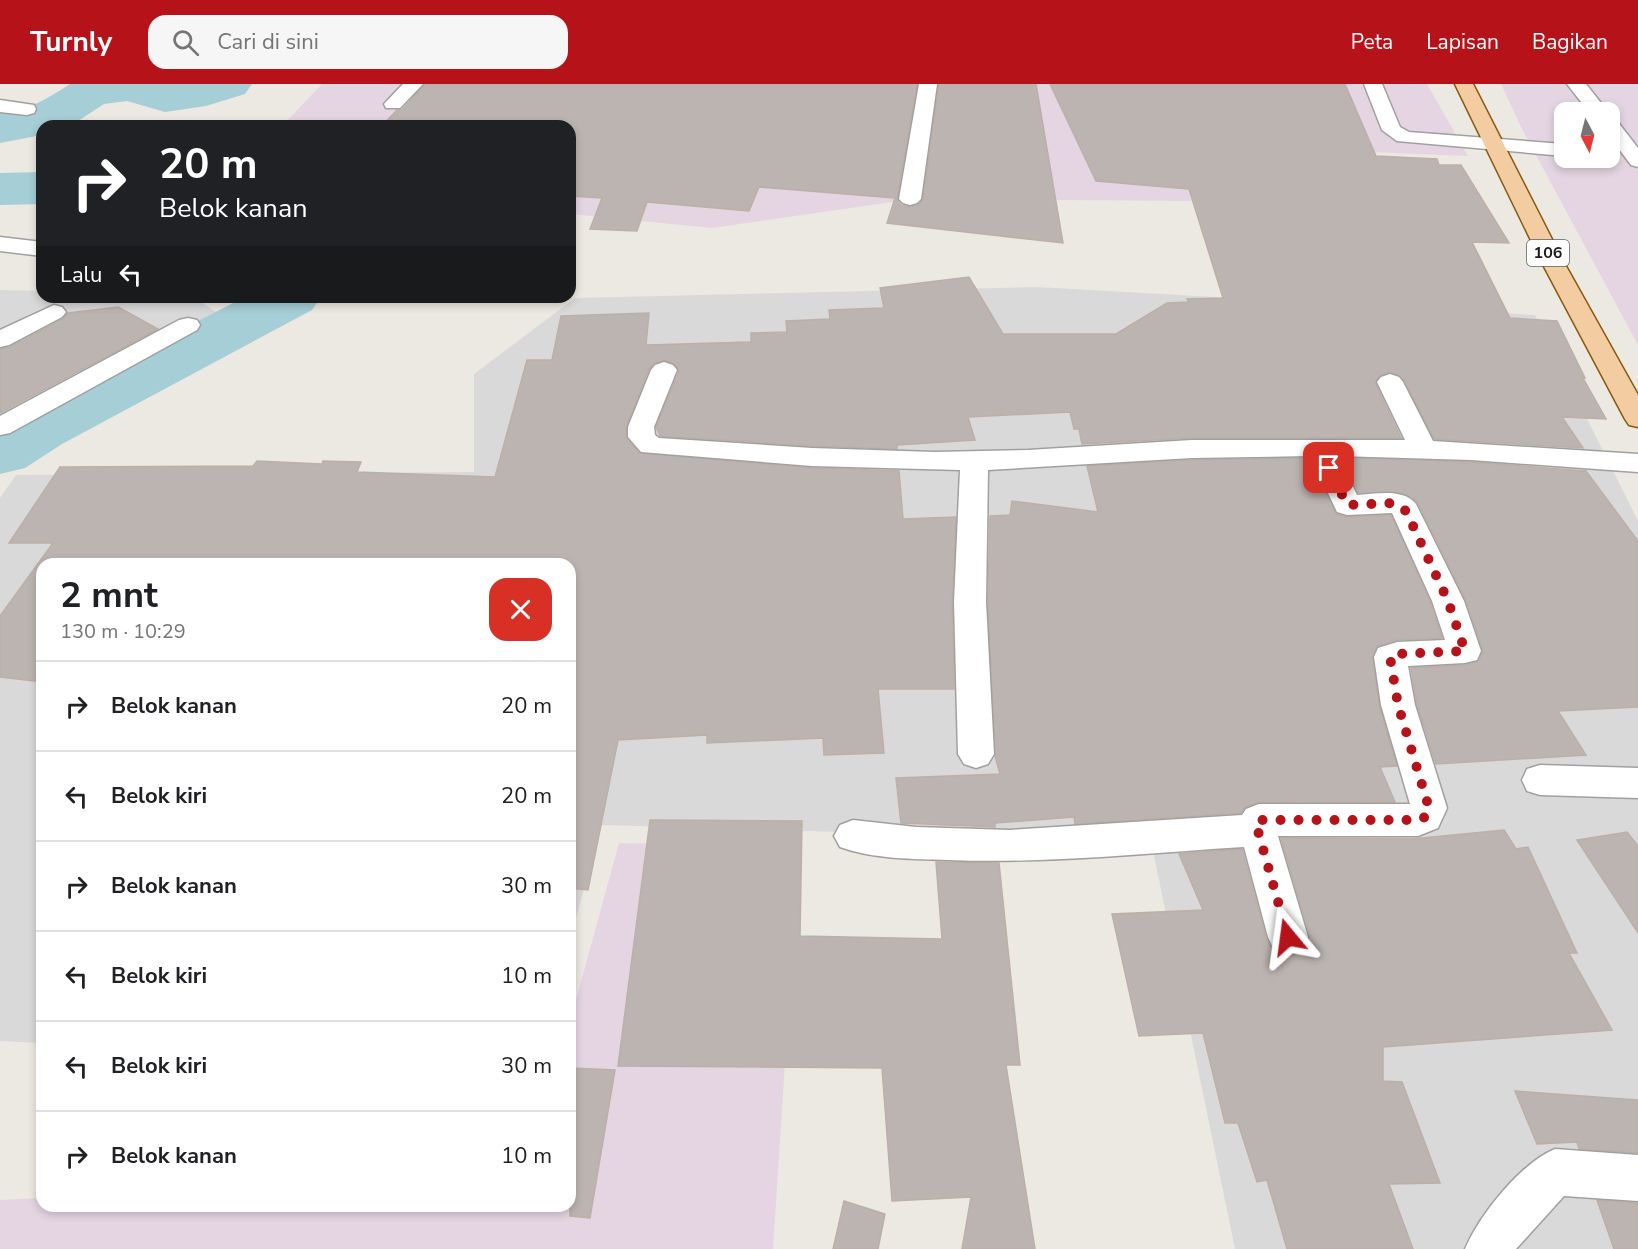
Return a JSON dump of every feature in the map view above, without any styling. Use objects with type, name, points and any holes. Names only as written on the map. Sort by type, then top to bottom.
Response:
[{"type":"main road","name":"106","points":[[1464,84],[1551,259],[1638,419]]},
{"type":"street","points":[[393,104],[414,84]]},
{"type":"street","points":[[910,199],[928,84]]},
{"type":"street","points":[[1373,84],[1392,130],[1397,135],[1554,149]]},
{"type":"street","points":[[1576,84],[1591,102]]},
{"type":"street","points":[[0,106],[27,109]]},
{"type":"street","points":[[1620,138],[1637,159]]},
{"type":"street","points":[[1620,156],[1637,159]]},
{"type":"street","points":[[0,244],[36,248]]},
{"type":"street","points":[[0,340],[54,312]]},
{"type":"street","points":[[0,428],[188,325]]},
{"type":"street","points":[[664,370],[641,427],[642,437],[651,446],[813,458],[974,461],[1195,449],[1423,449],[1551,454],[1638,463]]},
{"type":"street","points":[[1390,382],[1423,449]]},
{"type":"street","points":[[1288,937],[1256,824],[1259,820],[1418,820],[1425,817],[1429,808],[1398,705],[1390,657],[1397,654],[1465,651],[1448,601],[1406,511],[1394,503],[1347,505],[1321,449]]},
{"type":"street","points":[[974,461],[970,602],[976,754]]},
{"type":"street","points":[[1540,780],[1638,783]]},
{"type":"street","points":[[853,836],[916,843],[1010,846],[1257,830]]},
{"type":"street","points":[[1489,1249],[1502,1227],[1555,1172],[1638,1178]]},
{"type":"shaded area","points":[[322,84],[1427,84],[1468,156],[1297,149],[1324,202],[913,199],[712,228],[576,215],[576,120],[288,120]]},
{"type":"shaded area","points":[[1501,84],[1638,84],[1638,345],[1522,129]]},
{"type":"shaded area","points":[[1037,287],[1535,315],[1638,521],[1638,1249],[1235,1249],[1151,841],[602,825],[576,918],[576,558],[36,558],[36,1043],[0,1041],[0,498],[16,475],[474,472],[474,374],[568,303],[576,303],[576,298]]},
{"type":"shaded area","points":[[0,290],[36,291],[36,303],[202,303],[222,316],[0,436]]},
{"type":"shaded area","points":[[619,843],[799,847],[773,1249],[0,1249],[0,1200],[36,1198],[36,1212],[576,1212],[576,1000]]},
{"type":"building","points":[[425,84],[917,84],[897,199],[901,205],[909,207],[918,205],[923,199],[939,84],[1036,84],[1063,243],[887,223],[895,198],[759,187],[749,211],[647,202],[637,231],[590,229],[602,198],[576,196],[576,120],[388,120],[397,110],[402,110]]},
{"type":"building","points":[[1050,84],[1345,84],[1376,156],[1437,159],[1439,165],[1461,165],[1509,243],[1472,242],[1510,318],[1557,321],[1585,378],[1583,378],[1606,419],[1562,417],[1583,448],[1434,439],[1405,381],[1400,375],[1389,372],[1379,376],[1375,383],[1401,438],[1192,438],[1082,444],[1079,429],[1074,429],[1070,412],[968,417],[975,440],[897,445],[897,449],[812,446],[660,436],[656,427],[679,371],[675,364],[665,360],[654,363],[649,369],[626,427],[626,438],[639,453],[812,468],[899,471],[903,519],[956,517],[952,602],[954,689],[878,689],[884,753],[824,755],[823,738],[707,743],[707,735],[618,740],[588,890],[576,889],[576,558],[42,558],[53,543],[9,543],[60,467],[253,466],[257,461],[322,464],[323,461],[361,462],[357,472],[495,477],[527,360],[552,360],[561,316],[649,313],[646,345],[751,342],[751,333],[787,332],[786,321],[830,319],[829,310],[884,308],[880,288],[969,277],[1003,334],[1116,334],[1167,303],[1189,302],[1187,299],[1223,298],[1189,189],[1096,181]]},
{"type":"building","points":[[118,307],[158,329],[0,413],[0,349],[10,347],[63,319],[68,313]]},
{"type":"building","points":[[1309,458],[1336,514],[1347,517],[1391,515],[1430,602],[1442,638],[1396,640],[1377,646],[1372,656],[1379,705],[1397,766],[1380,767],[1395,802],[1259,802],[1245,807],[1241,813],[1075,824],[1074,817],[995,823],[995,827],[901,823],[896,778],[1000,774],[995,756],[988,602],[990,516],[1010,515],[1012,501],[1098,512],[1087,466],[1192,460]]},
{"type":"building","points":[[1342,458],[1471,462],[1586,471],[1638,541],[1638,707],[1558,711],[1586,755],[1436,764],[1417,704],[1411,668],[1466,665],[1479,661],[1483,650],[1466,600],[1418,503],[1412,497],[1397,492],[1358,493]]},
{"type":"building","points":[[36,566],[36,681],[0,677],[0,616]]},
{"type":"building","points":[[650,820],[802,821],[800,936],[942,939],[936,862],[999,863],[1020,1065],[1006,1065],[1035,1249],[962,1249],[971,1197],[892,1201],[882,1068],[618,1066]]},
{"type":"building","points":[[1504,830],[1516,849],[1528,847],[1577,953],[1569,953],[1612,1030],[1383,1047],[1383,1081],[1402,1082],[1440,1183],[1389,1184],[1413,1249],[1287,1249],[1267,1180],[1257,1182],[1238,1123],[1225,1123],[1203,1033],[1139,1036],[1112,914],[1203,910],[1179,854],[1242,849],[1266,938],[1273,952],[1289,957],[1304,951],[1310,936],[1281,838],[1412,839]]},
{"type":"building","points":[[1627,832],[1638,846],[1638,933],[1577,840]]},
{"type":"building","points":[[576,1068],[615,1070],[590,1218],[570,1216],[570,1212],[576,1212]]},
{"type":"building","points":[[1515,1091],[1638,1100],[1638,1153],[1579,1149],[1577,1142],[1537,1144]]},
{"type":"building","points":[[1597,1200],[1638,1203],[1638,1249],[1614,1249]]},
{"type":"building","points":[[844,1201],[885,1214],[878,1249],[833,1249]]},
{"type":"waterway","points":[[38,120],[58,113],[91,91],[129,87],[165,98],[206,92],[229,84]]},
{"type":"waterway","points":[[0,128],[21,126],[36,121]]},
{"type":"waterway","points":[[0,189],[36,188]]},
{"type":"waterway","points":[[0,452],[38,429],[280,303]]},
{"type":"route","points":[[1288,937],[1256,824],[1259,820],[1418,820],[1425,817],[1429,808],[1398,705],[1390,657],[1397,654],[1465,651],[1448,601],[1406,511],[1401,505],[1394,503],[1349,506],[1345,504],[1329,468]]}]
